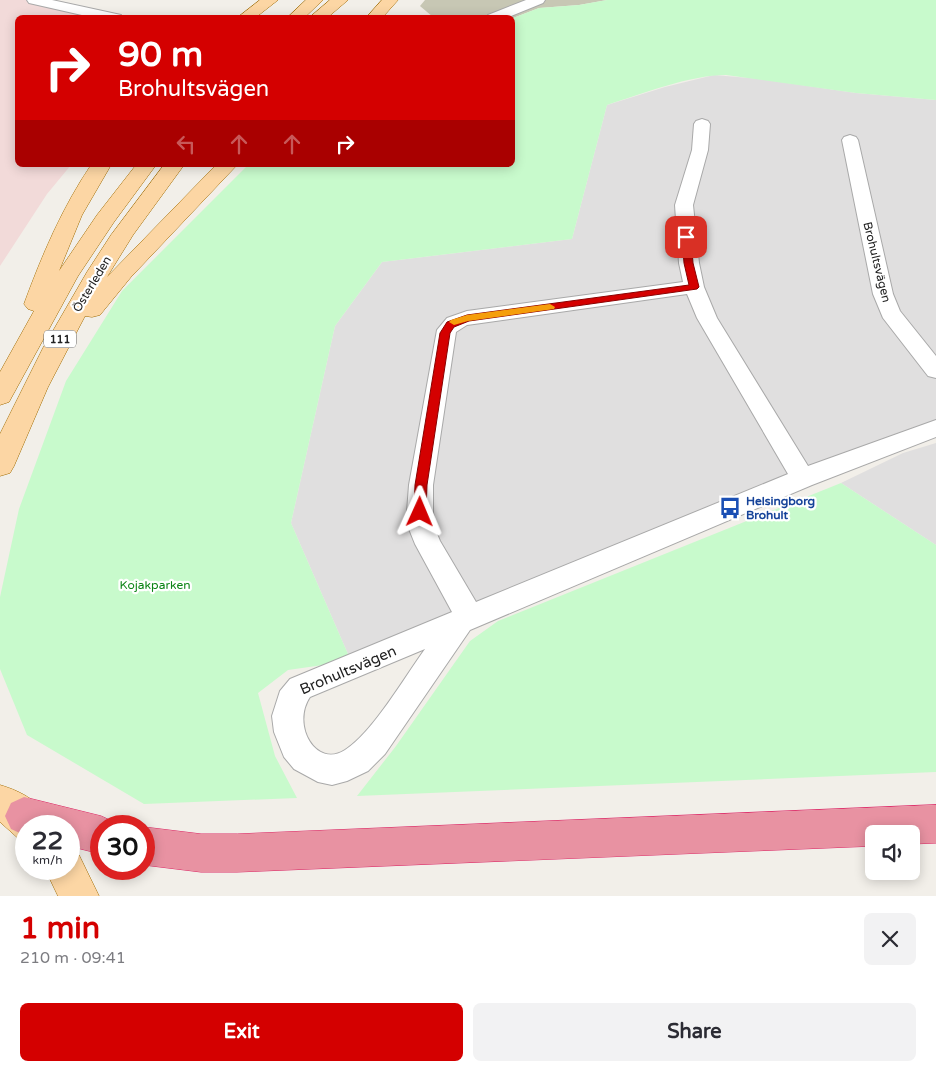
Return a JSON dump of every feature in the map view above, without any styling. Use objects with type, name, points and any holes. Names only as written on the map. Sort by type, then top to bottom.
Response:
[{"type":"highway","points":[[13,808],[33,815]]},
{"type":"highway","points":[[155,847],[201,853],[237,853],[936,824]]},
{"type":"main road","points":[[248,15],[270,0]]},
{"type":"main road","points":[[298,15],[315,0]]},
{"type":"main road","points":[[320,15],[340,0]]},
{"type":"main road","points":[[376,15],[390,0]]},
{"type":"main road","points":[[14,369],[55,249],[74,207],[100,167]]},
{"type":"main road","name":"Österleden","points":[[0,396],[74,263],[96,230],[144,167]]},
{"type":"main road","name":"Österleden","points":[[0,466],[24,407],[108,256],[173,167]]},
{"type":"main road","points":[[51,356],[77,328],[123,272],[225,167]]},
{"type":"main road","points":[[71,880],[79,896]]},
{"type":"street","points":[[34,0],[102,15]]},
{"type":"street","points":[[500,15],[538,0]]},
{"type":"street","points":[[702,124],[700,150],[684,205],[689,263],[694,287],[707,318],[803,478]]},
{"type":"street","name":"Brohultsvägen","points":[[850,140],[883,294],[890,313],[936,371]]},
{"type":"street","points":[[464,620],[428,544],[422,529],[420,512],[421,485],[447,328],[455,322],[467,318],[694,287]]},
{"type":"street","name":"Brohultsvägen","points":[[464,620],[380,737],[357,760],[342,768],[327,771],[312,763],[294,746],[288,729],[287,709],[291,698],[300,688],[803,478],[936,428]]},
{"type":"shaded area","points":[[0,0],[34,0],[106,15],[15,15],[15,167],[69,167],[47,194],[0,266]]},
{"type":"shaded area","points":[[425,0],[607,0],[579,5],[539,8],[515,17],[515,15],[431,15],[420,6]]},
{"type":"shaded area","points":[[714,75],[761,79],[856,93],[936,100],[936,424],[351,661],[291,523],[335,326],[382,262],[572,239],[607,105],[665,87]]},
{"type":"shaded area","points":[[936,443],[936,545],[841,483],[903,453]]},
{"type":"green space","name":"Kojakparken","points":[[607,0],[936,0],[936,100],[856,93],[726,75],[697,78],[666,86],[607,105],[572,239],[382,262],[335,326],[291,523],[351,661],[288,670],[258,693],[275,756],[297,798],[144,804],[27,735],[0,669],[0,597],[19,509],[66,381],[122,291],[246,167],[515,167],[515,17],[539,8],[579,5]]},
{"type":"green space","points":[[841,483],[936,545],[936,772],[357,796],[396,746],[470,641],[498,621]]},
{"type":"slow traffic","points":[[454,322],[467,318],[550,307]]},
{"type":"place","name":"Helsingborg Brohult","points":[[730,508]]},
{"type":"route","points":[[420,512],[421,485],[445,333],[450,324],[467,318],[694,287],[686,237]]}]
